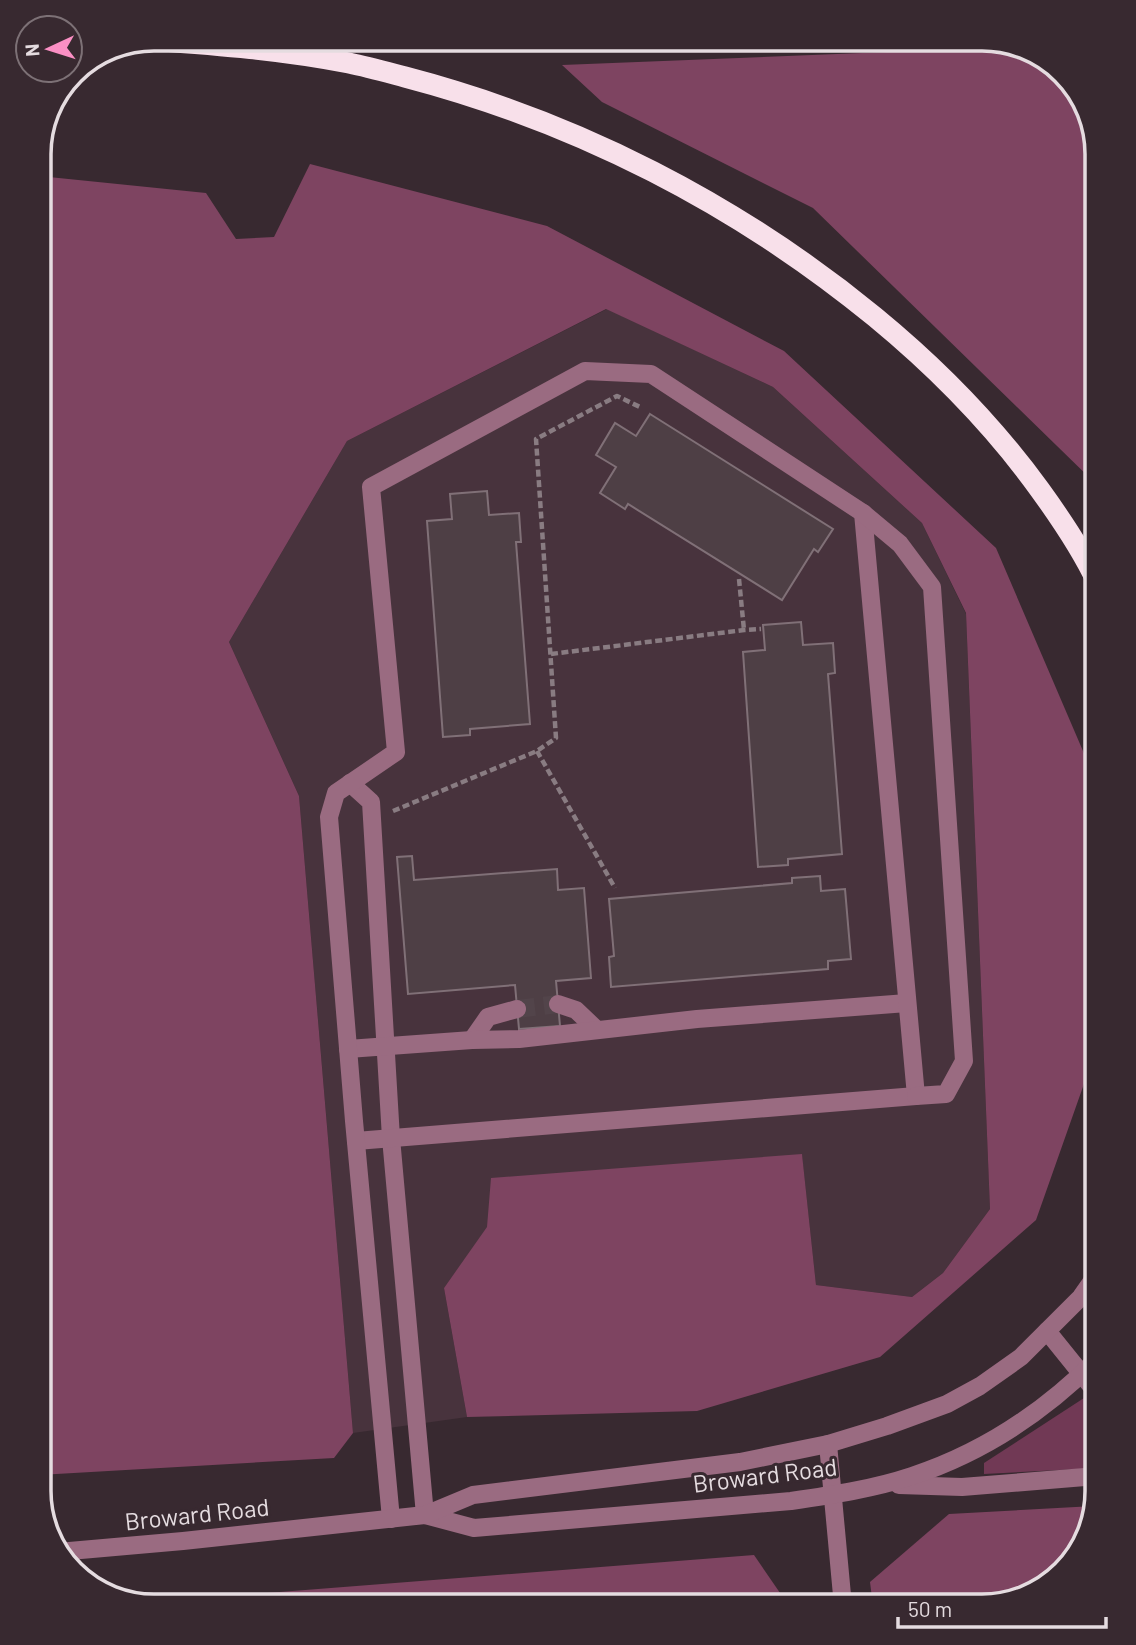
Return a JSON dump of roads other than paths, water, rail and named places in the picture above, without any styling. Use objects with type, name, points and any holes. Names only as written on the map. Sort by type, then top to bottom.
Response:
[{"type":"highway","points":[[271,51],[350,63],[438,86],[524,113],[600,145],[703,197],[820,273],[945,378],[1027,471],[1062,521],[1085,561]]},
{"type":"street","points":[[356,1141],[946,1094],[964,1061],[932,587],[900,544],[863,513],[651,374],[585,371],[371,487],[396,752],[336,793],[329,817],[356,1141],[391,1519]]},
{"type":"street","points":[[863,513],[916,1096]]},
{"type":"street","points":[[350,783],[371,802],[391,1138],[425,1515]]},
{"type":"street","points":[[348,1049],[519,1039],[697,1019],[907,1003]]},
{"type":"street","points":[[558,1004],[576,1010],[597,1030]]},
{"type":"street","points":[[472,1040],[488,1017],[517,1009]]},
{"type":"street","name":"Broward Road","points":[[70,1551],[425,1515],[473,1495],[740,1462],[828,1444],[947,1404],[980,1386],[1021,1357],[1085,1292]]},
{"type":"street","points":[[1047,1331],[1085,1379]]},
{"type":"street","name":"Broward Road","points":[[425,1515],[474,1528],[791,1501],[833,1495],[912,1476],[961,1457],[1008,1431],[1085,1372]]},
{"type":"street","points":[[828,1444],[842,1594]]},
{"type":"street","points":[[878,1485],[962,1487],[1085,1477]]},
{"type":"tunnel","points":[[517,1009],[558,1004]]}]
